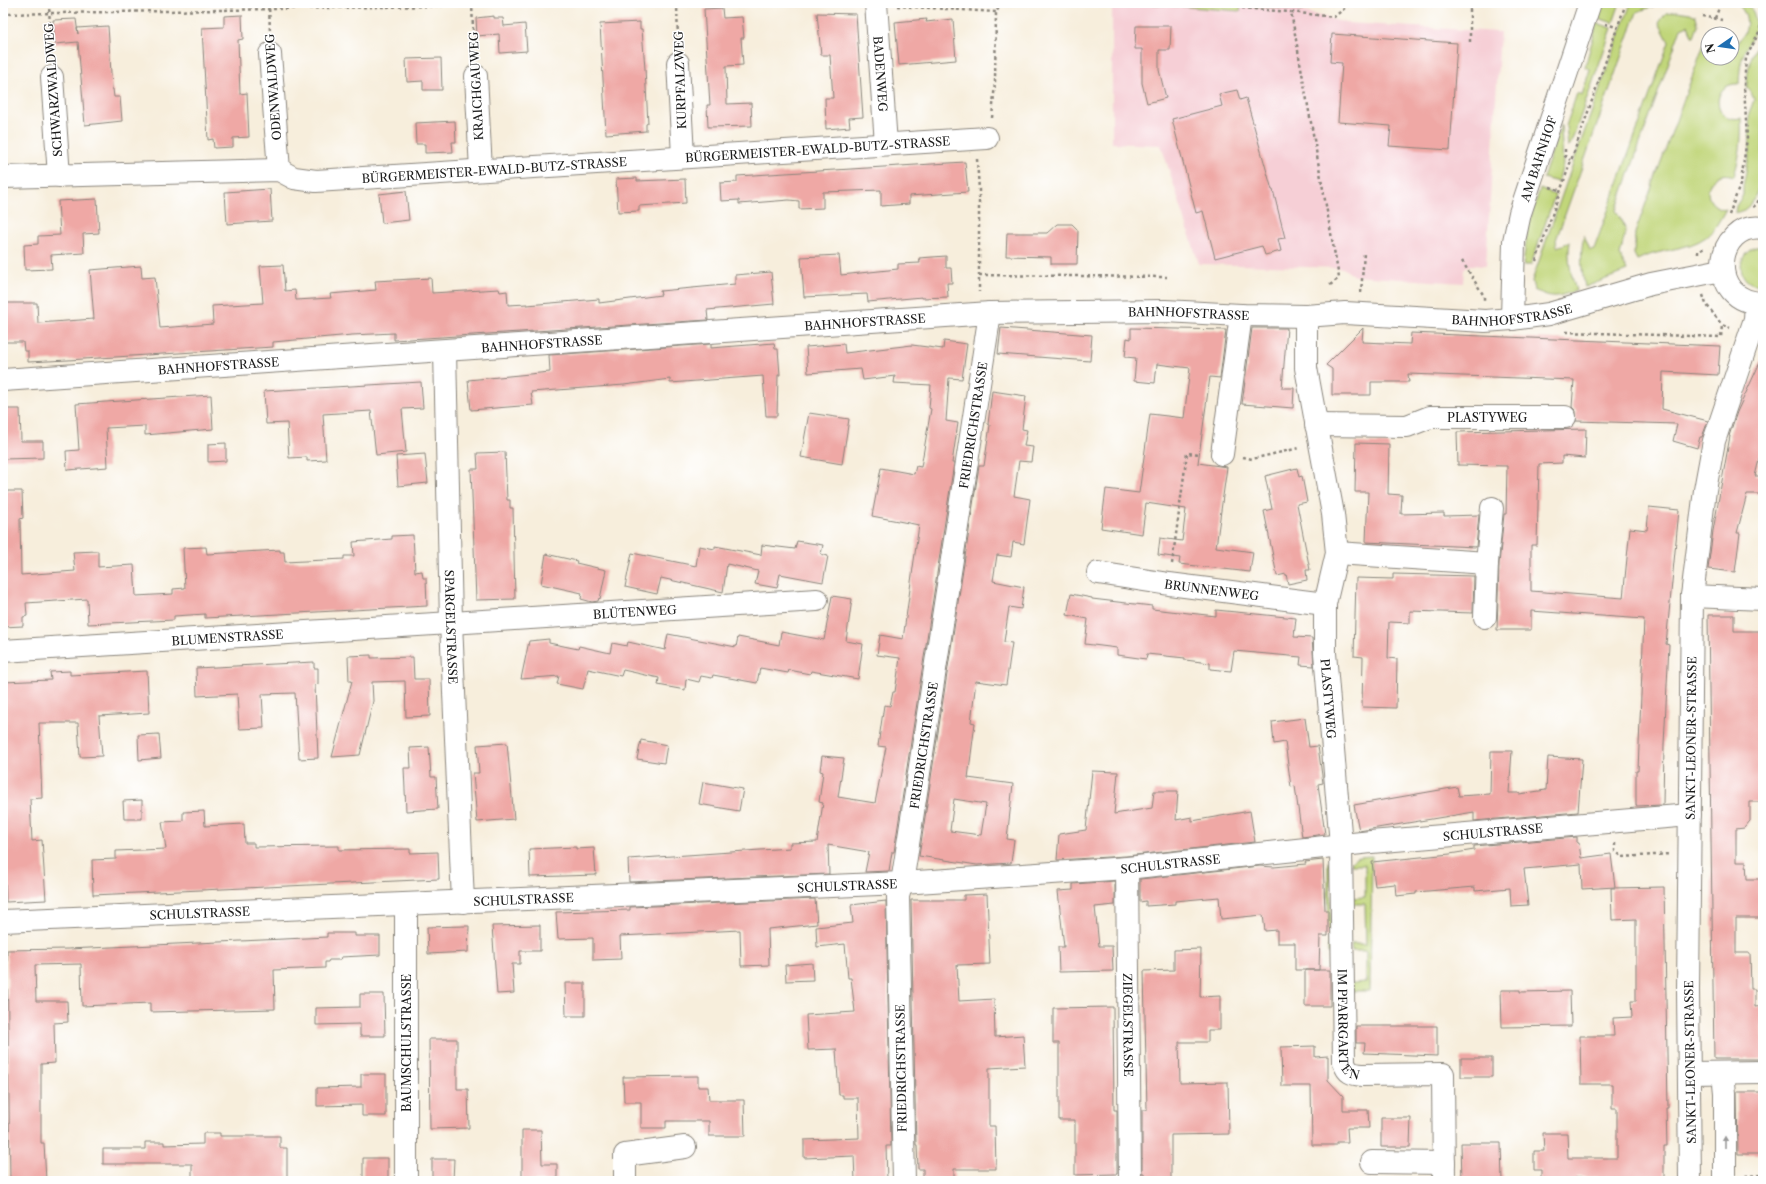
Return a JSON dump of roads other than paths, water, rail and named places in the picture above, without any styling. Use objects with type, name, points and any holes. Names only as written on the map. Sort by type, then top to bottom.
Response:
[{"type":"street","name":"AM BAHNHOF","points":[[1512,319],[1514,241],[1520,214],[1590,3]]},
{"type":"street","name":"BADENWEG","points":[[876,4],[886,144]]},
{"type":"street","name":"ODENWALDWEG","points":[[270,54],[279,170]]},
{"type":"street","name":"KURPFALZWEG","points":[[678,63],[683,156]]},
{"type":"street","name":"KRAICHGAUWEG","points":[[476,76],[482,170]]},
{"type":"street","name":"SCHWARZWALDWEG","points":[[52,77],[59,176]]},
{"type":"street","name":"BÜRGERMEISTER-EWALD-BUTZ-STRASSE","points":[[3,177],[279,170],[294,178],[316,181],[683,156],[981,138]]},
{"type":"street","points":[[1722,270],[1724,254],[1731,240],[1739,233],[1749,229],[1763,228]]},
{"type":"street","name":"BAHNHOFSTRASSE","points":[[3,380],[990,313],[1165,311],[1241,315],[1306,316],[1345,313],[1485,321],[1549,314],[1651,284],[1700,273],[1722,270]]},
{"type":"street","name":"SANKT-LEONER-STRASSE","points":[[1690,1181],[1688,990],[1692,596],[1705,490],[1714,440],[1730,389],[1750,336],[1759,303],[1743,300],[1733,292],[1726,282],[1722,270]]},
{"type":"street","name":"FRIEDRICHSTRASSE","points":[[904,1181],[898,896],[902,882],[990,313]]},
{"type":"street","points":[[1222,454],[1241,315]]},
{"type":"street","name":"PLASTYWEG","points":[[1306,316],[1306,368],[1333,514],[1337,554],[1325,604],[1325,653],[1341,845]]},
{"type":"street","name":"SPARGELSTRASSE","points":[[445,351],[451,622],[463,902]]},
{"type":"street","name":"PLASTYWEG","points":[[1318,434],[1407,426],[1430,417],[1565,417]]},
{"type":"street","points":[[1485,617],[1487,563],[1492,508]]},
{"type":"street","points":[[1337,554],[1487,563]]},
{"type":"street","name":"BRUNNENWEG","points":[[1098,573],[1169,584],[1325,604]]},
{"type":"street","points":[[1692,596],[1763,599]]},
{"type":"street","name":"BLÜTENWEG","points":[[451,622],[817,600]]},
{"type":"street","name":"BLUMENSTRASSE","points":[[3,651],[451,622]]},
{"type":"street","name":"SCHULSTRASSE","points":[[3,921],[406,905],[902,882],[1128,868],[1341,845],[1690,815]]},
{"type":"street","name":"IM PFARRGARTEN","points":[[1341,845],[1344,1054],[1346,1069],[1350,1073],[1362,1075],[1443,1074],[1444,1172],[1372,1162]]},
{"type":"street","name":"ZIEGELSTRASSE","points":[[1128,868],[1130,1181]]},
{"type":"street","name":"BAUMSCHULSTRASSE","points":[[406,905],[406,1181]]},
{"type":"street","points":[[1690,1073],[1763,1072]]},
{"type":"street","points":[[1723,1073],[1725,1093],[1725,1181]]},
{"type":"street","points":[[625,1181],[625,1155],[685,1147]]}]
